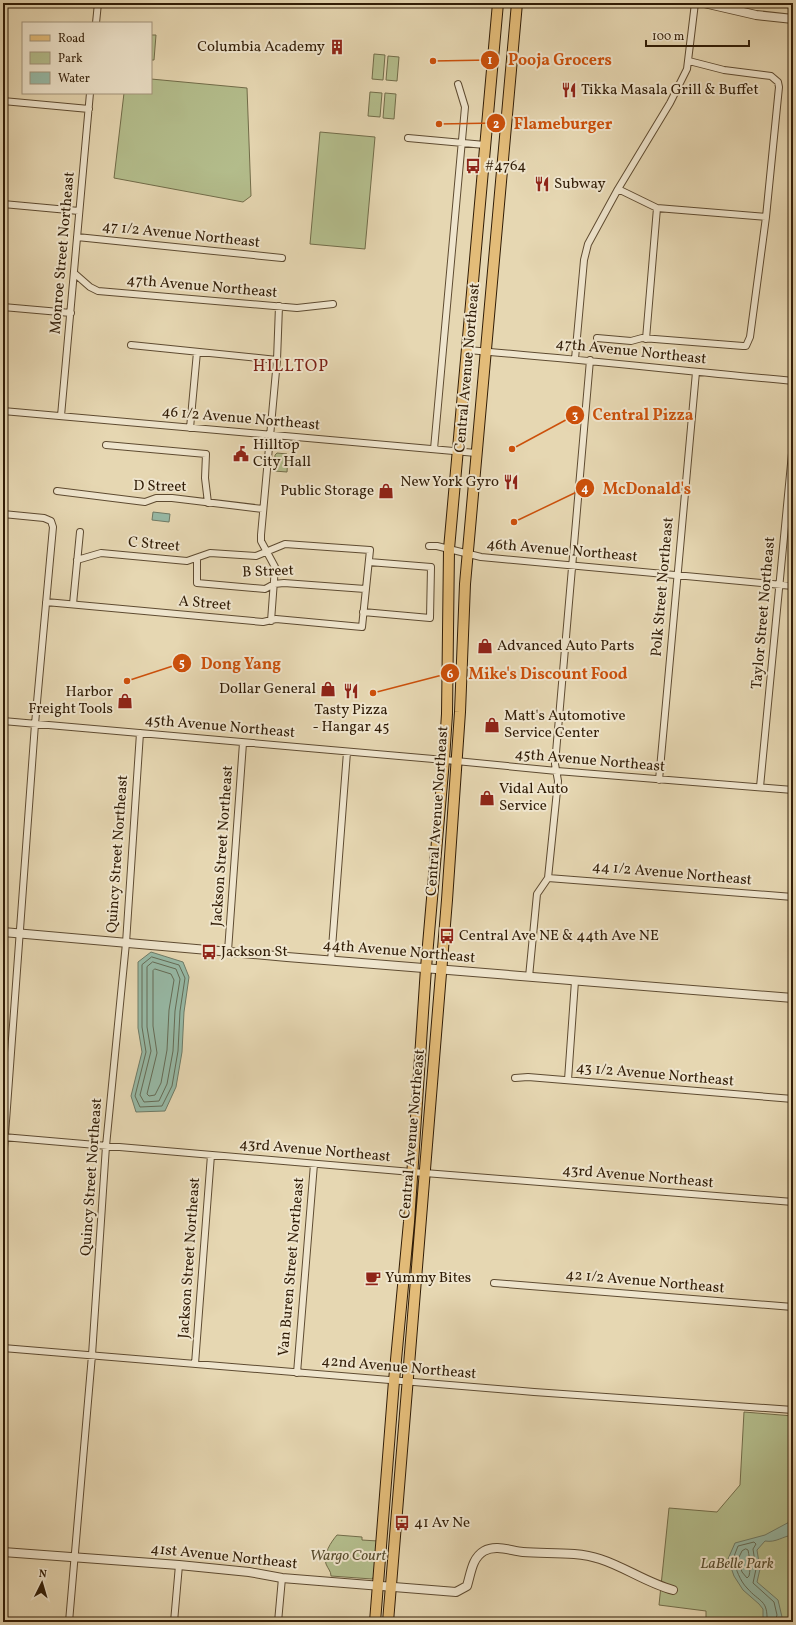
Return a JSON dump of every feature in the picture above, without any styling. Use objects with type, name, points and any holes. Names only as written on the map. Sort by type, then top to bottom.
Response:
[{"type":"main road","name":"Central Avenue Northeast","points":[[375,1622],[394,1380],[402,1303],[426,968],[444,760],[447,714],[450,549],[498,3]]},
{"type":"main road","name":"Central Avenue Northeast","points":[[388,1622],[424,1173],[432,1101],[456,761],[468,554],[516,3]]},
{"type":"street","points":[[96,22],[98,3]]},
{"type":"street","points":[[575,359],[584,260],[588,244],[618,189],[670,103],[687,69],[695,3]]},
{"type":"street","points":[[704,3],[741,12],[793,19]]},
{"type":"street","points":[[597,338],[631,341],[646,339],[746,346],[752,332],[766,217],[779,87],[778,82],[771,76],[724,70],[689,61]]},
{"type":"street","name":"Central Avenue Northeast","points":[[434,449],[462,143],[464,107],[458,84]]},
{"type":"street","name":"Monroe Street Northeast","points":[[61,416],[90,94]]},
{"type":"street","points":[[3,101],[89,110]]},
{"type":"street","points":[[408,138],[485,145]]},
{"type":"street","points":[[618,189],[657,208],[766,217]]},
{"type":"street","points":[[3,204],[79,211]]},
{"type":"street","points":[[646,339],[657,208]]},
{"type":"street","name":"47 1/2 Avenue Northeast","points":[[77,237],[282,258]]},
{"type":"street","name":"47th Avenue Northeast","points":[[74,273],[98,291],[297,308],[333,304]]},
{"type":"street","points":[[271,620],[276,567],[261,541],[279,306]]},
{"type":"street","points":[[3,307],[71,313]]},
{"type":"street","points":[[131,345],[276,360]]},
{"type":"street","name":"47th Avenue Northeast","points":[[467,350],[590,360],[793,381]]},
{"type":"street","points":[[190,428],[197,352]]},
{"type":"street","points":[[529,977],[537,894],[548,878],[558,781],[555,764],[590,360]]},
{"type":"street","name":"Polk Street Northeast","points":[[658,780],[696,372]]},
{"type":"street","name":"46 1/2 Avenue Northeast","points":[[3,411],[476,453]]},
{"type":"street","name":"Taylor Street Northeast","points":[[760,787],[793,442]]},
{"type":"street","points":[[106,445],[206,454],[205,478],[208,503]]},
{"type":"street","name":"D Street","points":[[57,491],[145,502],[156,498],[172,498],[263,509]]},
{"type":"street","points":[[3,514],[44,518],[51,521],[53,527],[35,724],[21,934],[3,1162]]},
{"type":"street","points":[[73,604],[80,532]]},
{"type":"street","name":"C Street","points":[[77,560],[101,553],[187,561],[210,553],[256,556],[285,544],[370,550],[369,562]]},
{"type":"street","name":"46th Avenue Northeast","points":[[429,546],[450,549],[481,557],[793,586]]},
{"type":"street","name":"B Street","points":[[197,558],[197,583],[265,588],[274,584],[284,583],[365,589]]},
{"type":"street","points":[[369,562],[431,567],[430,618],[363,612],[365,589],[369,562]]},
{"type":"street","name":"A Street","points":[[46,602],[263,622],[276,619],[362,627],[363,612]]},
{"type":"street","name":"45th Avenue Northeast","points":[[3,721],[658,780],[793,790]]},
{"type":"street","name":"Quincy Street Northeast","points":[[69,1622],[92,1355],[106,1146],[126,943],[140,733]]},
{"type":"street","name":"Jackson Street Northeast","points":[[228,951],[243,742]]},
{"type":"street","points":[[331,961],[347,752]]},
{"type":"street","name":"44 1/2 Avenue Northeast","points":[[548,878],[793,897]]},
{"type":"street","name":"44th Avenue Northeast","points":[[3,932],[331,961],[793,998]]},
{"type":"street","points":[[568,1080],[575,981]]},
{"type":"street","name":"43 1/2 Avenue Northeast","points":[[515,1078],[528,1077],[568,1080],[793,1099]]},
{"type":"street","name":"43rd Avenue Northeast","points":[[4,1137],[314,1164],[793,1202]]},
{"type":"street","name":"Jackson Street Northeast","points":[[195,1364],[211,1155]]},
{"type":"street","name":"Van Buren Street Northeast","points":[[296,1373],[314,1164]]},
{"type":"street","name":"42 1/2 Avenue Northeast","points":[[494,1283],[793,1307]]},
{"type":"street","name":"42nd Avenue Northeast","points":[[3,1348],[408,1382],[793,1410]]},
{"type":"street","name":"41st Avenue Northeast","points":[[3,1552],[179,1565],[249,1572],[282,1578],[456,1592],[467,1586],[475,1559],[490,1548],[499,1548],[522,1552],[571,1554],[598,1558],[613,1563],[656,1586],[672,1590]]},
{"type":"street","points":[[174,1622],[179,1565]]},
{"type":"street","points":[[278,1622],[282,1578]]},
{"type":"green space","points":[[152,35],[156,35],[154,60],[152,60]]},
{"type":"green space","points":[[374,54],[385,55],[383,80],[372,79]]},
{"type":"green space","points":[[388,56],[399,57],[397,81],[386,80]]},
{"type":"green space","points":[[152,79],[247,88],[251,196],[243,202],[114,178],[124,94],[152,94]]},
{"type":"green space","points":[[370,92],[382,93],[380,117],[368,116]]},
{"type":"green space","points":[[385,93],[396,94],[394,119],[383,118]]},
{"type":"green space","points":[[320,132],[375,137],[365,249],[310,244]]},
{"type":"green space","points":[[277,453],[287,454],[287,472],[274,471],[275,455]]},
{"type":"green space","name":"LaBelle Park","points":[[744,1412],[793,1416],[793,1622],[706,1622],[706,1611],[659,1605],[669,1508],[717,1512],[740,1485]]},
{"type":"green space","name":"Wargo Court","points":[[337,1535],[362,1537],[362,1540],[378,1541],[376,1574],[372,1579],[331,1576],[325,1560],[330,1545]]},
{"type":"water","points":[[153,512],[170,514],[169,522],[152,520]]},
{"type":"water","points":[[151,952],[183,962],[189,977],[184,1012],[182,1052],[176,1087],[165,1111],[136,1112],[131,1096],[142,1052],[138,1028],[138,962]]},
{"type":"water","points":[[793,1520],[793,1535],[773,1541],[765,1541],[757,1550],[760,1569],[757,1582],[778,1600],[782,1617],[778,1622],[763,1622],[763,1609],[743,1590],[734,1576],[728,1559],[735,1543],[765,1535]]},
{"type":"place","name":"Columbia Academy","points":[[337,47]]},
{"type":"place","name":"Pooja Grocers","points":[[433,61]]},
{"type":"place","name":"Tikka Masala Grill & Buffet","points":[[569,90]]},
{"type":"place","name":"Flameburger","points":[[439,124]]},
{"type":"place","name":"#4764","points":[[473,166]]},
{"type":"place","name":"Subway","points":[[542,184]]},
{"type":"place","name":"Central Pizza","points":[[512,449]]},
{"type":"place","name":"Hilltop City Hall","points":[[241,454]]},
{"type":"place","name":"New York Gyro","points":[[511,482]]},
{"type":"place","name":"Public Storage","points":[[386,491]]},
{"type":"place","name":"McDonald's","points":[[514,522]]},
{"type":"place","name":"Advanced Auto Parts","points":[[485,646]]},
{"type":"place","name":"Dong Yang","points":[[127,681]]},
{"type":"place","name":"Dollar General","points":[[328,689]]},
{"type":"place","name":"Tasty Pizza - Hangar 45","points":[[351,691]]},
{"type":"place","name":"Mike's Discount Food","points":[[373,693]]},
{"type":"place","name":"Harbor Freight Tools","points":[[125,701]]},
{"type":"place","name":"Matt's Automotive Service Center","points":[[492,725]]},
{"type":"place","name":"Vidal Auto Service","points":[[487,798]]},
{"type":"place","name":"Central Ave NE & 44th Ave NE","points":[[447,936]]},
{"type":"place","name":"Jackson St","points":[[209,952]]},
{"type":"place","name":"Yummy Bites","points":[[373,1278]]},
{"type":"place","name":"41 Av Ne","points":[[402,1523]]},
{"type":"district","name":"HILLTOP","points":[[291,366]]}]
